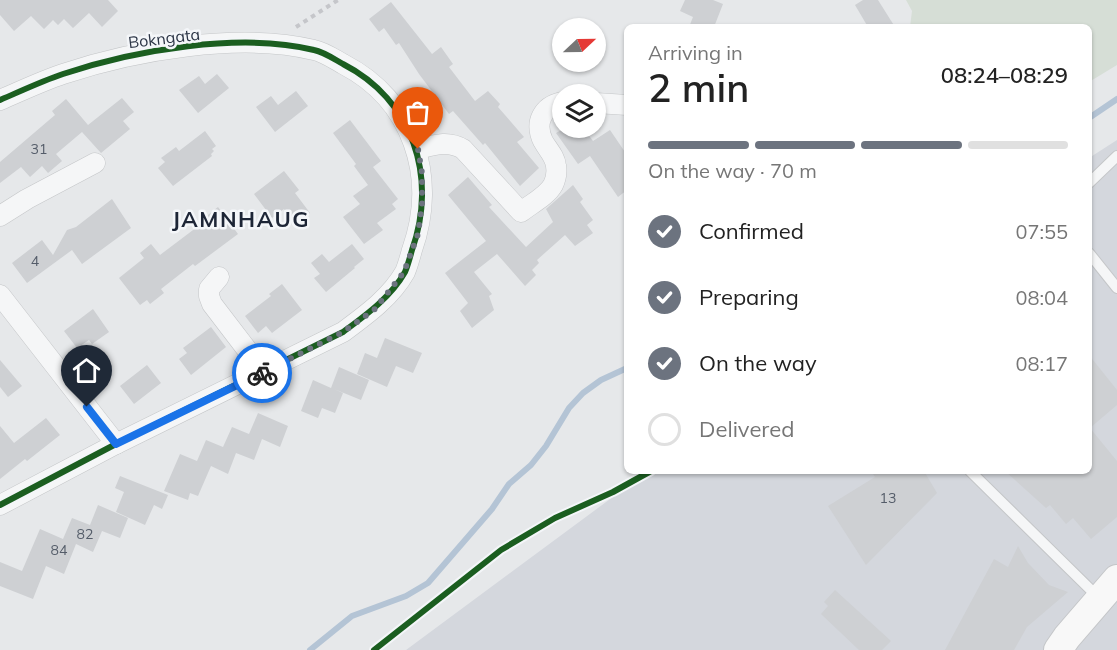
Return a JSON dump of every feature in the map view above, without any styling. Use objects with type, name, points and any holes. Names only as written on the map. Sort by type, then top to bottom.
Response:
[{"type":"street","name":"Bokngata","points":[[0,100],[62,74],[122,57],[199,46],[268,42],[317,50],[361,73],[388,100],[406,125],[418,149],[422,173],[422,204],[418,234],[404,272],[375,309],[343,332],[116,444],[0,505]]},
{"type":"street","points":[[606,104],[624,105]]},
{"type":"street","points":[[418,149],[436,144],[455,144],[463,149],[520,212],[546,193],[556,177],[556,167],[543,140],[540,120],[543,113],[552,106]]},
{"type":"street","points":[[0,216],[95,163]]},
{"type":"street","points":[[219,278],[209,289],[212,304],[264,372]]},
{"type":"street","points":[[0,295],[116,444]]},
{"type":"street","points":[[1058,650],[1108,589]]},
{"type":"lane","points":[[1092,180],[1117,156]]},
{"type":"lane","points":[[1092,257],[1117,288]]},
{"type":"lane","points":[[974,474],[1108,589]]},
{"type":"path","points":[[283,45],[295,28],[338,0]]},
{"type":"shaded area","points":[[906,0],[1117,0],[1117,65],[1092,80],[1092,24],[910,24],[912,11]]},
{"type":"shaded area","points":[[1117,140],[1117,650],[406,650],[644,474],[1092,474],[1092,156]]},
{"type":"building","points":[[0,0],[108,0],[118,11],[102,27],[89,13],[73,28],[64,19],[58,25],[53,20],[44,29],[31,16],[14,31],[0,15]]},
{"type":"building","points":[[685,0],[713,0],[723,4],[715,24],[690,24],[693,17],[680,11]]},
{"type":"building","points":[[863,0],[878,0],[893,24],[866,24],[855,5]]},
{"type":"building","points":[[391,2],[432,54],[441,47],[453,64],[449,67],[475,101],[488,91],[500,104],[498,107],[524,137],[517,142],[539,168],[520,186],[485,143],[483,145],[453,111],[449,114],[399,43],[396,45],[384,28],[379,32],[369,19]]},
{"type":"building","points":[[217,74],[229,88],[198,113],[179,90],[199,76],[205,84]]},
{"type":"building","points":[[296,91],[308,106],[275,132],[256,107],[271,96],[278,105]]},
{"type":"building","points":[[122,98],[134,112],[123,121],[130,129],[101,153],[82,132],[56,154],[62,161],[48,173],[42,166],[30,177],[21,167],[0,183],[0,162],[55,115],[52,111],[66,99],[88,125]]},
{"type":"building","points":[[350,120],[381,161],[373,167],[398,199],[392,204],[396,209],[377,223],[383,230],[364,244],[343,217],[360,204],[353,196],[368,185],[333,133]]},
{"type":"building","points":[[610,130],[624,151],[624,192],[618,197],[590,156],[578,164],[560,138],[591,138],[593,141],[598,138],[606,138],[606,133]]},
{"type":"building","points":[[205,131],[216,146],[212,149],[214,151],[212,156],[173,186],[158,168],[165,162],[161,158],[176,147],[179,151]]},
{"type":"building","points":[[284,171],[299,190],[295,193],[310,213],[296,225],[284,209],[272,218],[254,194]]},
{"type":"building","points":[[468,177],[492,205],[489,207],[526,247],[553,222],[546,209],[573,185],[583,199],[580,202],[593,220],[587,225],[593,233],[575,246],[565,235],[537,260],[539,263],[532,270],[536,275],[525,286],[497,254],[474,272],[492,294],[489,296],[494,310],[472,328],[460,311],[468,303],[445,273],[486,241],[448,195]]},
{"type":"building","points":[[112,199],[131,228],[82,264],[72,250],[27,283],[12,263],[42,240],[53,255],[67,230],[76,227]]},
{"type":"building","points":[[218,207],[238,234],[161,289],[164,293],[150,304],[147,300],[140,305],[119,278],[144,258],[140,253],[151,244],[160,255],[201,224],[199,222]]},
{"type":"building","points":[[352,244],[364,259],[326,292],[314,278],[320,274],[311,263],[322,254],[329,262]]},
{"type":"building","points":[[282,284],[302,310],[272,333],[266,326],[258,333],[245,316],[271,296],[269,294]]},
{"type":"building","points":[[93,309],[109,332],[92,344],[89,340],[77,348],[64,331]]},
{"type":"building","points":[[211,327],[226,347],[191,375],[179,359],[187,353],[183,348]]},
{"type":"building","points":[[385,338],[422,353],[413,373],[396,366],[387,387],[357,374],[365,353],[377,358]]},
{"type":"building","points":[[1092,359],[1117,390],[1117,405],[1092,426]]},
{"type":"building","points":[[0,360],[22,386],[8,397],[0,387]]},
{"type":"building","points":[[147,365],[161,383],[134,404],[120,386]]},
{"type":"building","points":[[339,367],[369,380],[361,400],[334,389],[343,393],[335,413],[322,408],[318,418],[301,411],[313,380],[331,388]]},
{"type":"building","points":[[258,413],[288,426],[280,447],[262,439],[254,460],[236,453],[228,474],[211,466],[198,496],[190,493],[188,500],[164,491],[180,454],[197,461],[206,440],[223,447],[232,427],[249,434]]},
{"type":"building","points":[[46,418],[60,435],[0,479],[0,426],[14,443]]},
{"type":"building","points":[[1092,430],[1117,461],[1117,517],[1091,539],[1073,518],[1066,524],[1050,505],[1046,508],[1008,474],[1092,474]]},
{"type":"building","points":[[873,474],[926,474],[937,493],[866,565],[828,506],[875,477]]},
{"type":"building","points":[[120,476],[168,495],[162,509],[154,505],[145,525],[116,512],[124,492],[115,488]]},
{"type":"building","points":[[98,505],[128,518],[120,538],[102,531],[93,552],[76,544],[64,574],[46,566],[33,599],[0,586],[0,562],[22,571],[40,529],[63,539],[72,518],[90,525]]},
{"type":"building","points":[[1018,546],[1028,563],[1049,585],[1068,592],[1027,627],[1014,650],[945,650],[994,559],[1008,567]]},
{"type":"building","points":[[835,590],[891,641],[882,650],[859,650],[821,614],[828,606],[824,602]]},
{"type":"waterway","points":[[1092,116],[1117,99]]},
{"type":"waterway","points":[[310,650],[352,616],[406,596],[428,583],[492,509],[509,484],[531,465],[546,446],[569,408],[583,393],[601,380],[624,369]]},
{"type":"cycle path","points":[[0,100],[39,83],[91,65],[155,51],[221,43],[285,45],[314,50],[329,56],[367,79],[387,98],[402,119],[414,143],[420,169],[422,195],[419,223],[405,272],[385,297],[343,332],[116,444],[0,505]]},
{"type":"cycle path","points":[[374,650],[501,550],[555,518],[613,492],[646,474]]},
{"type":"way so far","points":[[262,373],[343,332],[375,309],[404,272],[418,234],[422,204],[422,173],[418,149]]},
{"type":"district","name":"JAMNHAUG","points":[[241,219]]},
{"type":"route","points":[[87,407],[116,444],[262,373]]}]
